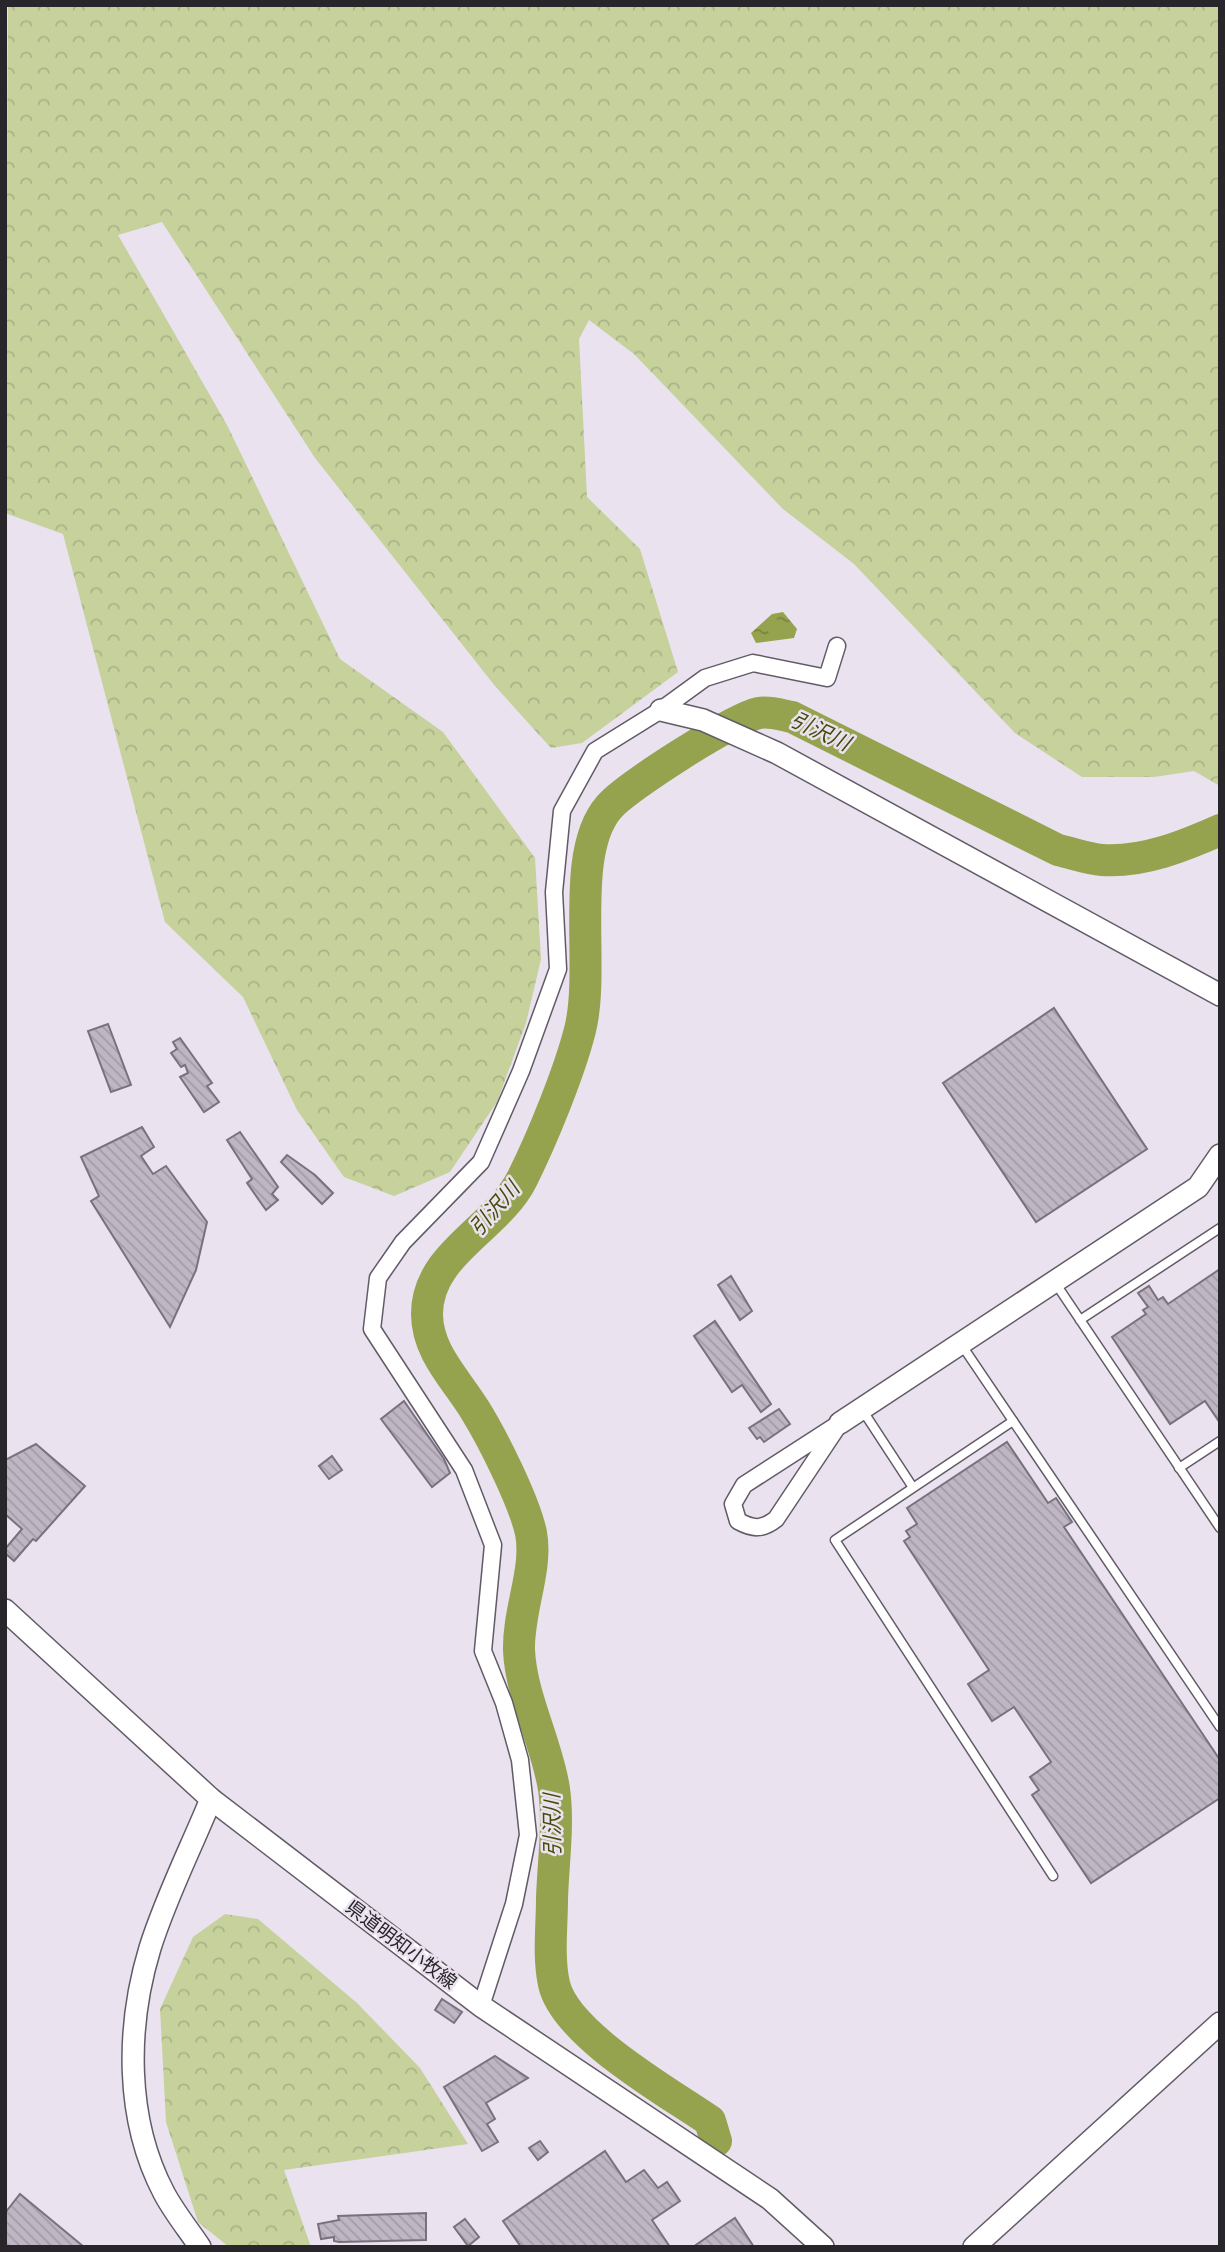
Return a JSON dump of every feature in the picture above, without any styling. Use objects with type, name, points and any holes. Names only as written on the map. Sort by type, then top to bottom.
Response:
[{"type":"street","points":[[481,2006],[514,1904],[528,1835],[520,1760],[504,1703],[483,1651],[493,1545],[464,1470],[372,1329],[377,1278],[403,1242],[481,1162],[521,1071],[558,969],[554,892],[562,811],[595,751],[661,710],[705,678],[752,663],[827,678],[837,646]]},
{"type":"street","points":[[661,710],[703,720],[777,753],[1220,995]]},
{"type":"street","points":[[840,1423],[776,1519],[766,1527],[750,1527],[738,1521],[733,1504],[744,1485],[1198,1187],[1220,1155]]},
{"type":"street","name":"県道明知小牧線","points":[[5,1610],[211,1799],[481,2006],[770,2199],[822,2247]]},
{"type":"street","points":[[200,2247],[164,2193],[143,2140],[132,2078],[137,2016],[150,1948],[211,1799]]},
{"type":"street","points":[[974,2247],[1220,2023]]},
{"type":"lane","points":[[1080,1320],[1220,1228]]},
{"type":"lane","points":[[1054,1282],[1220,1528]]},
{"type":"lane","points":[[960,1344],[1220,1727]]},
{"type":"lane","points":[[861,1409],[912,1486]]},
{"type":"lane","points":[[1013,1421],[835,1540],[1053,1876]]},
{"type":"lane","points":[[1179,1468],[1220,1441]]},
{"type":"green space","points":[[8,5],[1220,5],[1220,786],[1194,771],[1154,777],[1082,777],[1015,733],[854,564],[783,509],[634,354],[589,320],[579,339],[587,497],[640,549],[678,672],[582,743],[551,748],[495,686],[315,458],[162,222],[118,235],[227,425],[340,659],[443,732],[535,858],[541,959],[526,1023],[497,1102],[450,1172],[394,1196],[344,1177],[297,1110],[243,997],[165,922],[63,534],[5,513]]},
{"type":"green space","points":[[225,1914],[258,1919],[357,2003],[420,2068],[468,2144],[284,2170],[311,2247],[229,2247],[198,2222],[166,2122],[160,2009],[193,1937]]},
{"type":"water","points":[[783,612],[797,629],[794,638],[756,643],[751,633],[772,614]]},
{"type":"building","points":[[1054,1008],[1147,1149],[1036,1222],[943,1083]]},
{"type":"building","points":[[108,1024],[131,1085],[111,1092],[88,1031]]},
{"type":"building","points":[[180,1038],[212,1083],[207,1086],[219,1102],[204,1112],[180,1077],[188,1073],[185,1065],[181,1067],[171,1053],[177,1049],[173,1042]]},
{"type":"building","points":[[142,1127],[154,1147],[141,1156],[153,1174],[166,1166],[207,1222],[196,1270],[170,1327],[91,1201],[99,1196],[81,1157]]},
{"type":"building","points":[[240,1132],[278,1187],[272,1194],[278,1200],[266,1210],[247,1183],[252,1179],[227,1140]]},
{"type":"building","points":[[287,1155],[315,1175],[333,1193],[322,1204],[281,1162]]},
{"type":"building","points":[[1220,1269],[1220,1423],[1205,1401],[1170,1424],[1112,1337],[1146,1314],[1143,1310],[1148,1307],[1138,1293],[1149,1286],[1158,1300],[1163,1297],[1168,1304]]},
{"type":"building","points":[[731,1276],[752,1311],[740,1320],[718,1285]]},
{"type":"building","points":[[715,1321],[771,1404],[761,1412],[742,1385],[732,1392],[694,1336]]},
{"type":"building","points":[[404,1401],[444,1459],[450,1473],[432,1487],[381,1419]]},
{"type":"building","points":[[779,1409],[790,1424],[764,1442],[760,1437],[757,1439],[749,1428]]},
{"type":"building","points":[[1007,1442],[1048,1503],[1056,1498],[1072,1522],[1064,1527],[1220,1760],[1220,1798],[1091,1883],[1032,1795],[1039,1790],[1030,1777],[1051,1762],[1014,1707],[992,1721],[968,1684],[989,1670],[904,1541],[910,1537],[906,1531],[917,1524],[907,1508]]},
{"type":"building","points":[[36,1444],[85,1486],[36,1541],[33,1539],[14,1561],[5,1553],[5,1549],[22,1529],[5,1514],[5,1460]]},
{"type":"building","points":[[332,1456],[342,1470],[329,1479],[319,1466]]},
{"type":"building","points":[[442,1999],[462,2012],[454,2023],[435,2010]]},
{"type":"building","points":[[495,2056],[528,2078],[486,2103],[495,2119],[487,2124],[498,2142],[482,2151],[444,2087]]},
{"type":"building","points":[[540,2141],[548,2152],[538,2160],[529,2148]]},
{"type":"building","points":[[605,2151],[626,2182],[644,2170],[658,2188],[667,2182],[680,2201],[652,2220],[670,2247],[521,2247],[503,2221]]},
{"type":"building","points":[[20,2194],[84,2247],[5,2247],[5,2213]]},
{"type":"building","points":[[426,2213],[426,2240],[339,2242],[334,2241],[334,2237],[321,2239],[318,2224],[339,2220],[338,2216]]},
{"type":"building","points":[[735,2218],[754,2247],[693,2247],[723,2226]]},
{"type":"building","points":[[465,2219],[479,2237],[468,2246],[454,2227]]},
{"type":"waterway","name":"引沢川","points":[[716,2141],[710,2121],[597,2042],[562,2003],[554,1984],[551,1952],[556,1830],[554,1789],[524,1685],[519,1650],[521,1620],[532,1561],[531,1533],[515,1488],[490,1437],[437,1353],[428,1328],[430,1293],[438,1274],[465,1242],[511,1197],[546,1126],[569,1066],[580,1030],[584,1004],[586,882],[589,853],[597,827],[609,807],[619,797],[657,770],[727,727],[767,712],[792,717],[1058,850],[1080,856],[1132,859],[1177,847],[1220,830]]}]
